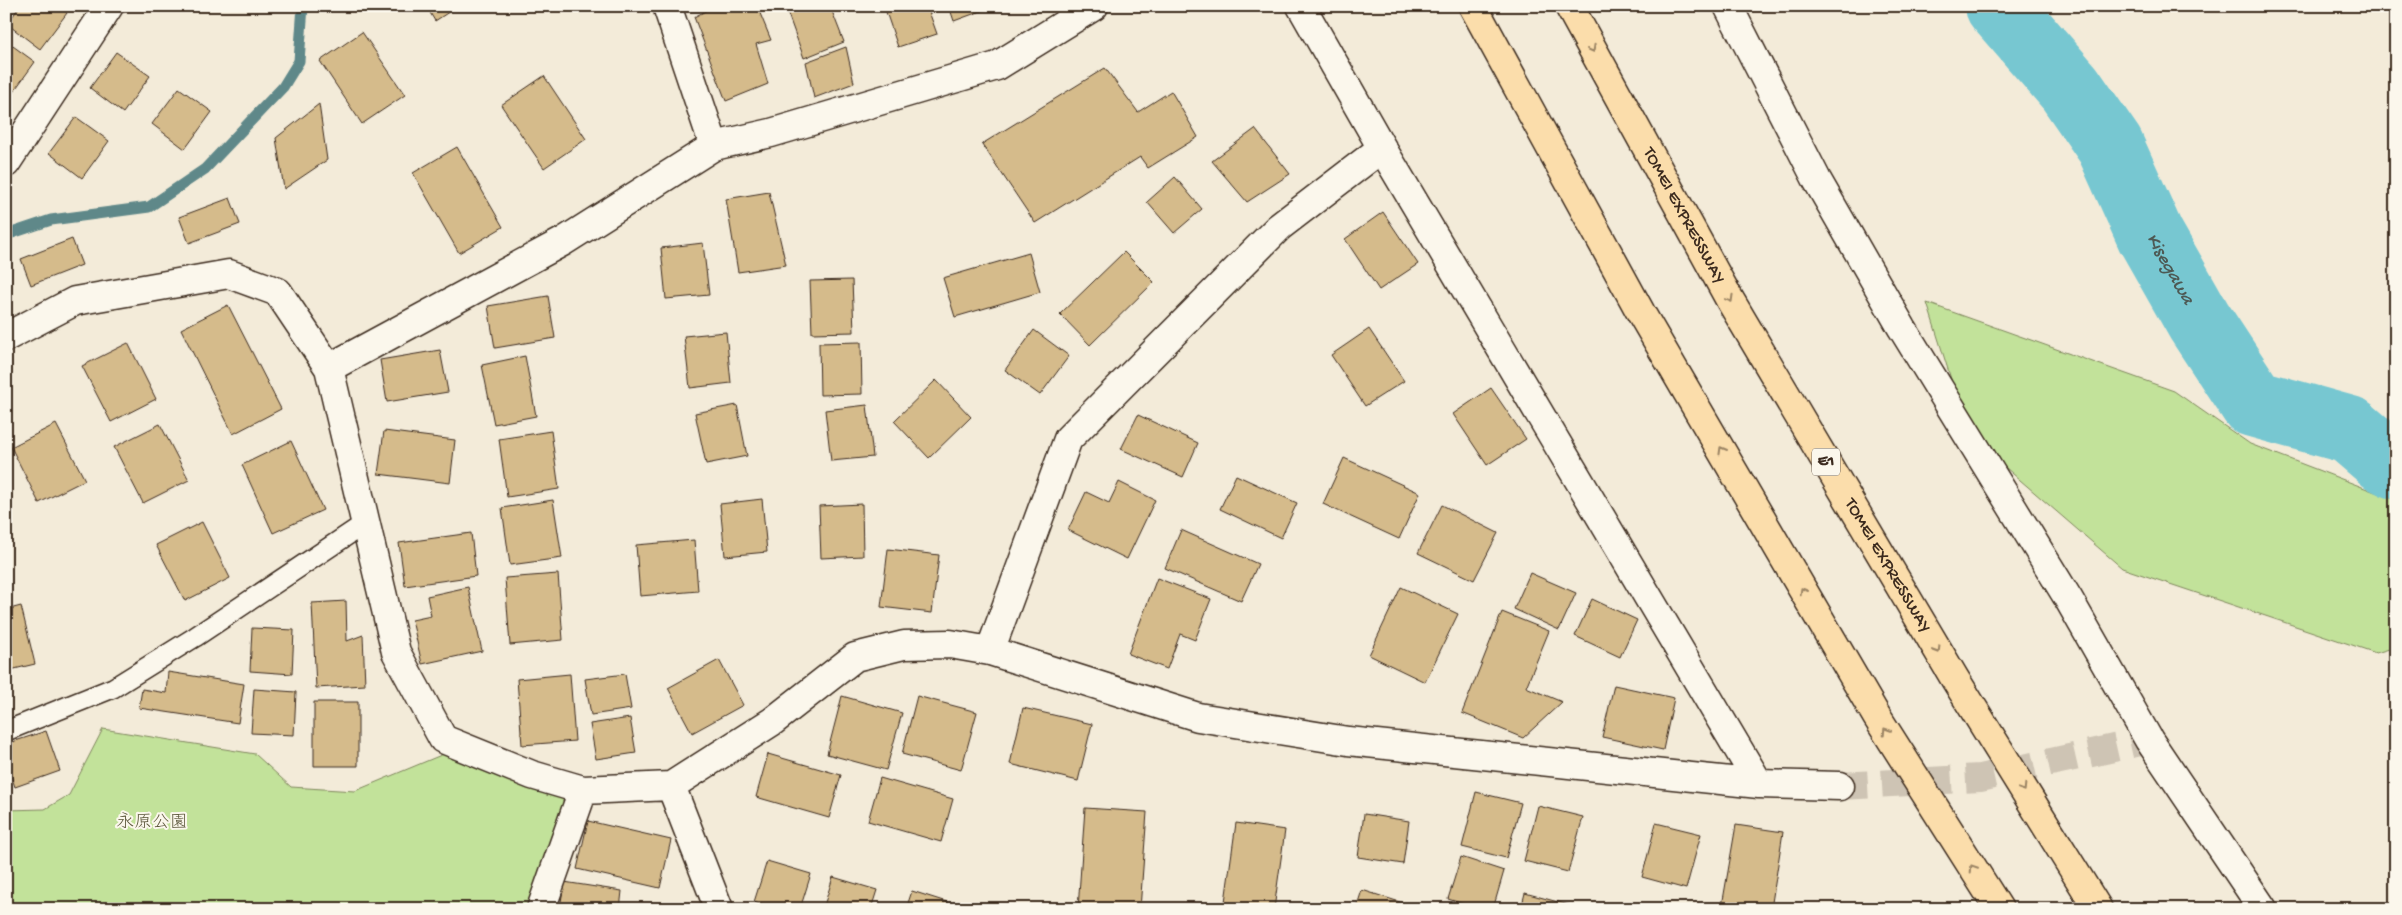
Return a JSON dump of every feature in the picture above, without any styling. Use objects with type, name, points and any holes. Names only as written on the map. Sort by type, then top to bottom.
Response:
[{"type":"highway","points":[[1473,6],[1641,313],[1877,717],[1999,909]]},
{"type":"highway","name":"TOMEI EXPRESSWAY","points":[[1569,6],[1730,300],[1955,679],[2098,909]]},
{"type":"street","points":[[6,163],[110,6]]},
{"type":"street","points":[[667,6],[714,146]]},
{"type":"street","points":[[328,368],[564,241],[714,146],[771,133],[997,66],[1094,6]]},
{"type":"street","points":[[1301,6],[1382,148],[1760,784]]},
{"type":"street","points":[[1728,6],[1817,180],[1902,328],[2068,598],[2149,740],[2263,909]]},
{"type":"street","points":[[990,651],[1068,439],[1279,227],[1382,148]]},
{"type":"street","points":[[6,337],[75,301],[229,274],[278,292],[328,368],[396,652],[443,739],[532,775],[583,790],[671,786],[773,721],[855,657],[904,645],[950,644],[990,651],[1198,717],[1348,741],[1760,784],[1840,786]]},
{"type":"street","points":[[671,786],[720,909]]},
{"type":"street","points":[[540,909],[583,790]]},
{"type":"lane","points":[[6,731],[113,688],[195,637],[364,524]]},
{"type":"green space","points":[[1927,303],[2174,391],[2250,444],[2396,500],[2396,647],[2376,653],[2122,568],[1969,436]]},
{"type":"green space","name":"永原公園","points":[[103,729],[255,754],[291,787],[355,791],[446,753],[571,793],[530,909],[6,909],[6,810],[45,809],[69,795]]},
{"type":"building","points":[[20,6],[59,6],[67,13],[40,49],[7,24]]},
{"type":"building","points":[[426,6],[458,6],[435,21]]},
{"type":"building","points":[[715,6],[757,6],[771,40],[756,44],[768,84],[726,101],[694,17]]},
{"type":"building","points":[[785,6],[830,6],[844,42],[804,58]]},
{"type":"building","points":[[884,6],[927,6],[937,34],[898,47]]},
{"type":"building","points":[[949,6],[995,6],[954,21]]},
{"type":"building","points":[[362,32],[405,95],[362,124],[320,61]]},
{"type":"building","points":[[6,41],[35,62],[6,102]]},
{"type":"building","points":[[846,47],[854,83],[814,98],[806,62]]},
{"type":"building","points":[[116,52],[150,76],[123,113],[90,88]]},
{"type":"building","points":[[1105,68],[1138,112],[1171,91],[1198,137],[1148,168],[1140,157],[1035,223],[982,144]]},
{"type":"building","points":[[544,76],[586,139],[544,168],[501,105]]},
{"type":"building","points":[[179,88],[212,112],[185,149],[152,124]]},
{"type":"building","points":[[319,104],[327,160],[284,189],[276,138]]},
{"type":"building","points":[[76,117],[109,141],[82,178],[49,153]]},
{"type":"building","points":[[1255,129],[1290,174],[1247,202],[1212,161]]},
{"type":"building","points":[[457,147],[503,227],[459,253],[413,173]]},
{"type":"building","points":[[1175,177],[1202,209],[1174,233],[1147,202]]},
{"type":"building","points":[[769,192],[786,265],[738,272],[726,199]]},
{"type":"building","points":[[230,198],[240,224],[189,243],[179,217]]},
{"type":"building","points":[[1383,212],[1418,264],[1379,290],[1345,239]]},
{"type":"building","points":[[72,239],[82,265],[31,285],[21,259]]},
{"type":"building","points":[[703,243],[709,295],[666,299],[661,248]]},
{"type":"building","points":[[1124,252],[1154,282],[1090,345],[1060,314]]},
{"type":"building","points":[[1029,253],[1040,292],[955,317],[943,278]]},
{"type":"building","points":[[852,280],[854,332],[812,333],[810,281]]},
{"type":"building","points":[[548,296],[555,338],[495,348],[488,306]]},
{"type":"building","points":[[228,305],[281,409],[233,434],[181,329]]},
{"type":"building","points":[[1369,329],[1404,381],[1365,406],[1331,355]]},
{"type":"building","points":[[1034,330],[1069,356],[1040,395],[1005,370]]},
{"type":"building","points":[[726,332],[731,383],[690,388],[684,336]]},
{"type":"building","points":[[861,342],[862,394],[820,395],[819,343]]},
{"type":"building","points":[[128,343],[156,399],[111,422],[82,366]]},
{"type":"building","points":[[440,350],[448,392],[387,402],[380,360]]},
{"type":"building","points":[[525,356],[536,416],[494,424],[482,365]]},
{"type":"building","points":[[936,380],[971,417],[929,458],[894,421]]},
{"type":"building","points":[[1491,388],[1526,439],[1487,465],[1453,414]]},
{"type":"building","points":[[737,405],[747,456],[706,464],[695,413]]},
{"type":"building","points":[[867,405],[873,457],[831,461],[825,410]]},
{"type":"building","points":[[1138,415],[1198,443],[1183,477],[1121,449]]},
{"type":"building","points":[[56,424],[85,480],[39,503],[11,447]]},
{"type":"building","points":[[160,424],[189,480],[143,503],[114,447]]},
{"type":"building","points":[[384,431],[455,440],[450,483],[378,474]]},
{"type":"building","points":[[551,431],[559,489],[507,497],[499,439]]},
{"type":"building","points":[[291,441],[323,510],[273,533],[242,465]]},
{"type":"building","points":[[1344,458],[1420,493],[1399,539],[1323,504]]},
{"type":"building","points":[[1236,475],[1297,503],[1281,538],[1220,509]]},
{"type":"building","points":[[1119,482],[1155,500],[1127,559],[1068,530],[1086,492],[1109,503]]},
{"type":"building","points":[[762,499],[767,552],[725,556],[720,504]]},
{"type":"building","points":[[553,500],[562,558],[510,565],[502,508]]},
{"type":"building","points":[[862,504],[863,556],[821,558],[819,506]]},
{"type":"building","points":[[1442,505],[1498,533],[1474,580],[1418,553]]},
{"type":"building","points":[[202,522],[230,578],[185,601],[156,545]]},
{"type":"building","points":[[1181,530],[1258,564],[1241,601],[1165,568]]},
{"type":"building","points":[[471,533],[476,576],[405,586],[399,543]]},
{"type":"building","points":[[694,540],[698,591],[640,596],[636,545]]},
{"type":"building","points":[[888,549],[939,555],[932,613],[881,607]]},
{"type":"building","points":[[1530,573],[1576,593],[1559,630],[1514,609]]},
{"type":"building","points":[[558,574],[563,640],[510,645],[505,578]]},
{"type":"building","points":[[1157,578],[1211,599],[1195,640],[1180,634],[1167,669],[1128,654]]},
{"type":"building","points":[[468,587],[482,651],[422,664],[412,620],[431,616],[427,596]]},
{"type":"building","points":[[1401,587],[1458,614],[1425,682],[1369,655]]},
{"type":"building","points":[[1592,599],[1637,620],[1620,657],[1575,636]]},
{"type":"building","points":[[346,601],[347,641],[363,635],[365,685],[316,688],[312,603]]},
{"type":"building","points":[[21,606],[35,664],[6,671],[6,610]]},
{"type":"building","points":[[1502,612],[1549,631],[1526,687],[1562,702],[1523,738],[1462,713]]},
{"type":"building","points":[[252,628],[294,630],[292,674],[250,671]]},
{"type":"building","points":[[719,660],[743,705],[692,733],[668,688]]},
{"type":"building","points":[[168,672],[244,684],[238,723],[139,708],[142,689],[166,693]]},
{"type":"building","points":[[570,674],[575,741],[522,745],[517,679]]},
{"type":"building","points":[[625,674],[631,709],[591,715],[585,679]]},
{"type":"building","points":[[1614,685],[1674,698],[1663,750],[1602,737]]},
{"type":"building","points":[[254,689],[296,692],[294,735],[251,733]]},
{"type":"building","points":[[842,696],[902,713],[886,770],[827,754]]},
{"type":"building","points":[[917,696],[977,712],[961,770],[902,754]]},
{"type":"building","points":[[314,702],[358,702],[358,766],[314,766]]},
{"type":"building","points":[[1023,708],[1092,724],[1078,781],[1010,764]]},
{"type":"building","points":[[630,718],[636,753],[596,759],[590,724]]},
{"type":"building","points":[[46,731],[60,771],[15,787],[6,761],[6,744]]},
{"type":"building","points":[[768,754],[841,775],[829,818],[756,797]]},
{"type":"building","points":[[880,778],[953,799],[941,842],[868,821]]},
{"type":"building","points":[[1476,792],[1521,803],[1506,858],[1462,847]]},
{"type":"building","points":[[1538,806],[1583,817],[1568,872],[1524,861]]},
{"type":"building","points":[[1085,808],[1147,812],[1140,909],[1078,909]]},
{"type":"building","points":[[1364,814],[1409,821],[1403,864],[1358,857]]},
{"type":"building","points":[[588,821],[671,840],[660,888],[577,869]]},
{"type":"building","points":[[1236,823],[1285,830],[1274,909],[1224,909]]},
{"type":"building","points":[[1656,823],[1701,834],[1686,889],[1642,877]]},
{"type":"building","points":[[1736,825],[1783,832],[1771,909],[1738,909],[1722,906]]},
{"type":"building","points":[[1461,857],[1504,871],[1493,909],[1480,909],[1448,899]]},
{"type":"building","points":[[767,861],[811,874],[800,909],[775,909],[754,902]]},
{"type":"building","points":[[833,877],[877,890],[871,909],[823,909]]},
{"type":"building","points":[[564,882],[622,891],[620,909],[560,909]]},
{"type":"building","points":[[1362,890],[1406,904],[1405,909],[1356,909]]},
{"type":"building","points":[[912,891],[956,905],[954,909],[906,909]]},
{"type":"building","points":[[1525,893],[1569,905],[1568,909],[1521,909]]},
{"type":"waterway","points":[[6,235],[51,220],[149,207],[205,169],[283,87],[299,61],[303,6]]},
{"type":"waterway","name":"Kisegawa","points":[[1999,6],[2070,88],[2110,146],[2150,235],[2199,321],[2253,403],[2350,430],[2384,459],[2396,465]]},
{"type":"tunnel","points":[[1840,786],[1980,778],[2149,740]]}]
